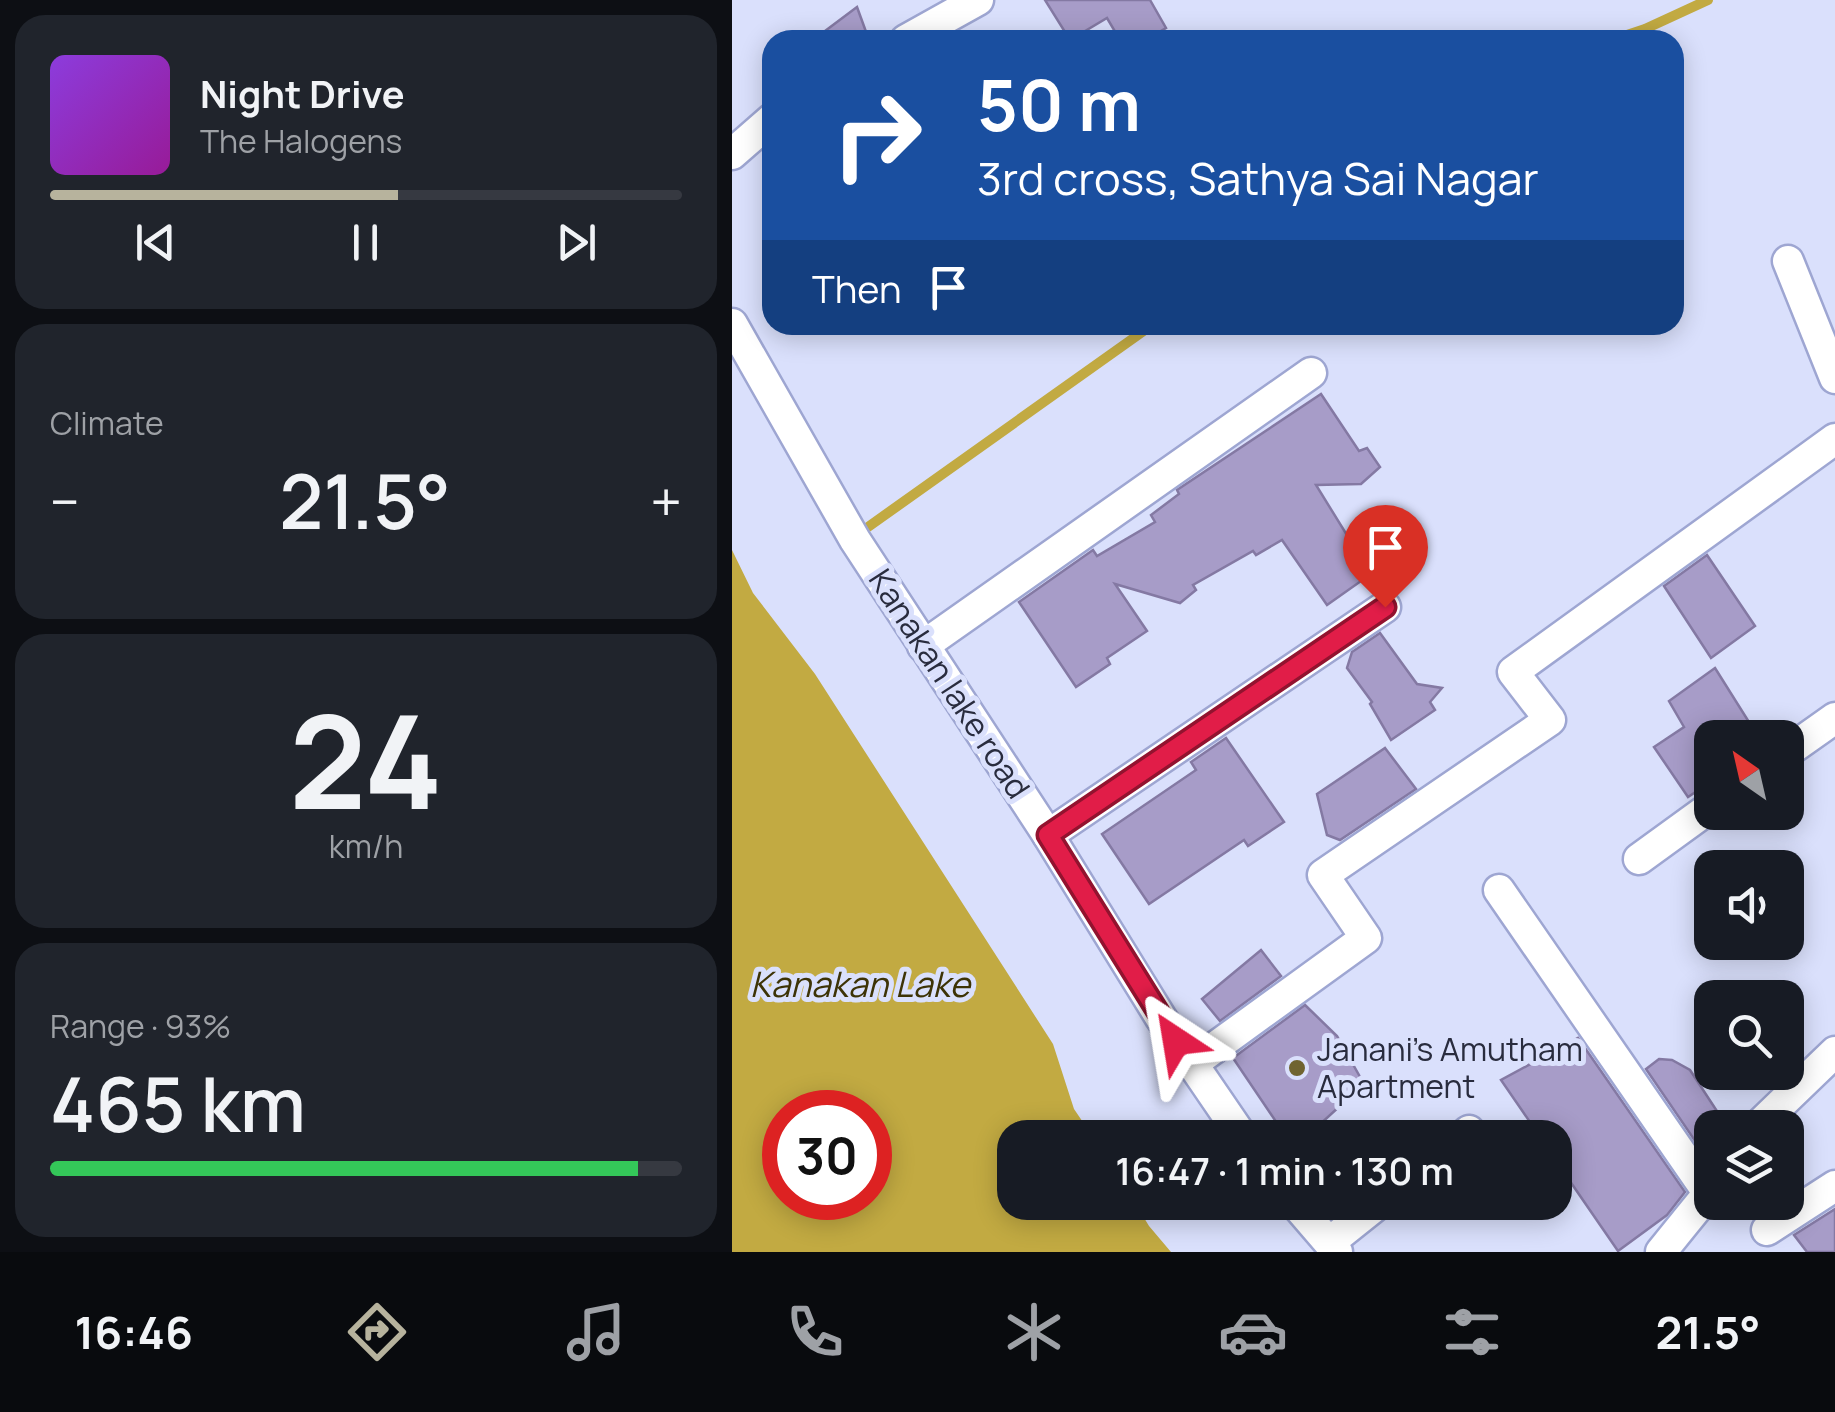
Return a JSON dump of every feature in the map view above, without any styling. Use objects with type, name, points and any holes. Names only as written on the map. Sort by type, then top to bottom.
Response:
[{"type":"street","points":[[924,30],[978,0]]},
{"type":"street","points":[[732,154],[762,128]]},
{"type":"street","points":[[1788,261],[1834,378]]},
{"type":"street","name":"Kanakan lake road","points":[[732,324],[855,540],[1231,1120]]},
{"type":"street","points":[[923,646],[1311,372]]},
{"type":"street","points":[[1192,1064],[1366,938],[1323,874],[1550,720],[1513,672],[1834,438]]},
{"type":"street","points":[[1048,835],[1385,607]]},
{"type":"street","points":[[1804,740],[1834,718]]},
{"type":"street","points":[[1638,859],[1694,819]]},
{"type":"street","points":[[1499,890],[1694,1168]]},
{"type":"street","points":[[1774,1110],[1834,1052]]},
{"type":"street","points":[[1767,1230],[1834,1186]]},
{"type":"street","points":[[1672,1248],[1694,1216]]},
{"type":"street","points":[[1310,1220],[1334,1247],[1362,1220]]},
{"type":"water","name":"Kanakan Lake","points":[[732,550],[753,593],[815,674],[1053,1044],[1074,1109],[1081,1120],[997,1120],[997,1220],[1145,1220],[1171,1252],[732,1252]]},
{"type":"building","points":[[1045,0],[1150,0],[1166,28],[1114,30],[1107,18],[1087,30],[1064,30]]},
{"type":"building","points":[[857,7],[865,30],[826,30]]},
{"type":"building","points":[[1321,394],[1359,451],[1367,448],[1380,467],[1361,484],[1316,485],[1371,574],[1327,605],[1282,540],[1256,555],[1253,551],[1193,585],[1196,590],[1180,603],[1115,584],[1147,631],[1107,658],[1110,664],[1076,687],[1019,602],[1093,550],[1097,556],[1155,522],[1151,515],[1179,494],[1177,490]]},
{"type":"building","points":[[1707,555],[1755,626],[1711,658],[1664,586]]},
{"type":"building","points":[[1380,633],[1417,684],[1442,688],[1430,702],[1435,710],[1391,740],[1372,702],[1347,668],[1352,652]]},
{"type":"building","points":[[1715,668],[1748,720],[1694,720],[1694,793],[1688,797],[1654,747],[1684,727],[1669,701]]},
{"type":"building","points":[[1226,738],[1284,822],[1248,846],[1244,840],[1149,904],[1102,834],[1196,770],[1191,762]]},
{"type":"building","points":[[1385,748],[1416,789],[1340,840],[1327,835],[1317,794]]},
{"type":"building","points":[[1261,950],[1281,976],[1220,1021],[1202,999]]},
{"type":"building","name":"Janani's Amutham Apartment","points":[[1305,1005],[1337,1036],[1364,1084],[1325,1120],[1275,1120],[1233,1058]]},
{"type":"building","points":[[1578,1038],[1685,1192],[1667,1215],[1618,1251],[1572,1184],[1572,1120],[1529,1120],[1501,1080]]},
{"type":"building","points":[[1659,1059],[1672,1060],[1690,1070],[1694,1090],[1703,1090],[1716,1110],[1694,1110],[1694,1139],[1646,1069]]},
{"type":"building","points":[[1835,1209],[1835,1252],[1807,1252],[1794,1235]]},
{"type":"waterway","points":[[1642,30],[1708,0]]},
{"type":"waterway","points":[[868,527],[1138,335]]},
{"type":"place","name":"Janani's Amutham Apartment","points":[[1297,1068]]},
{"type":"route","points":[[1176,1041],[1048,835],[1385,607]]}]
